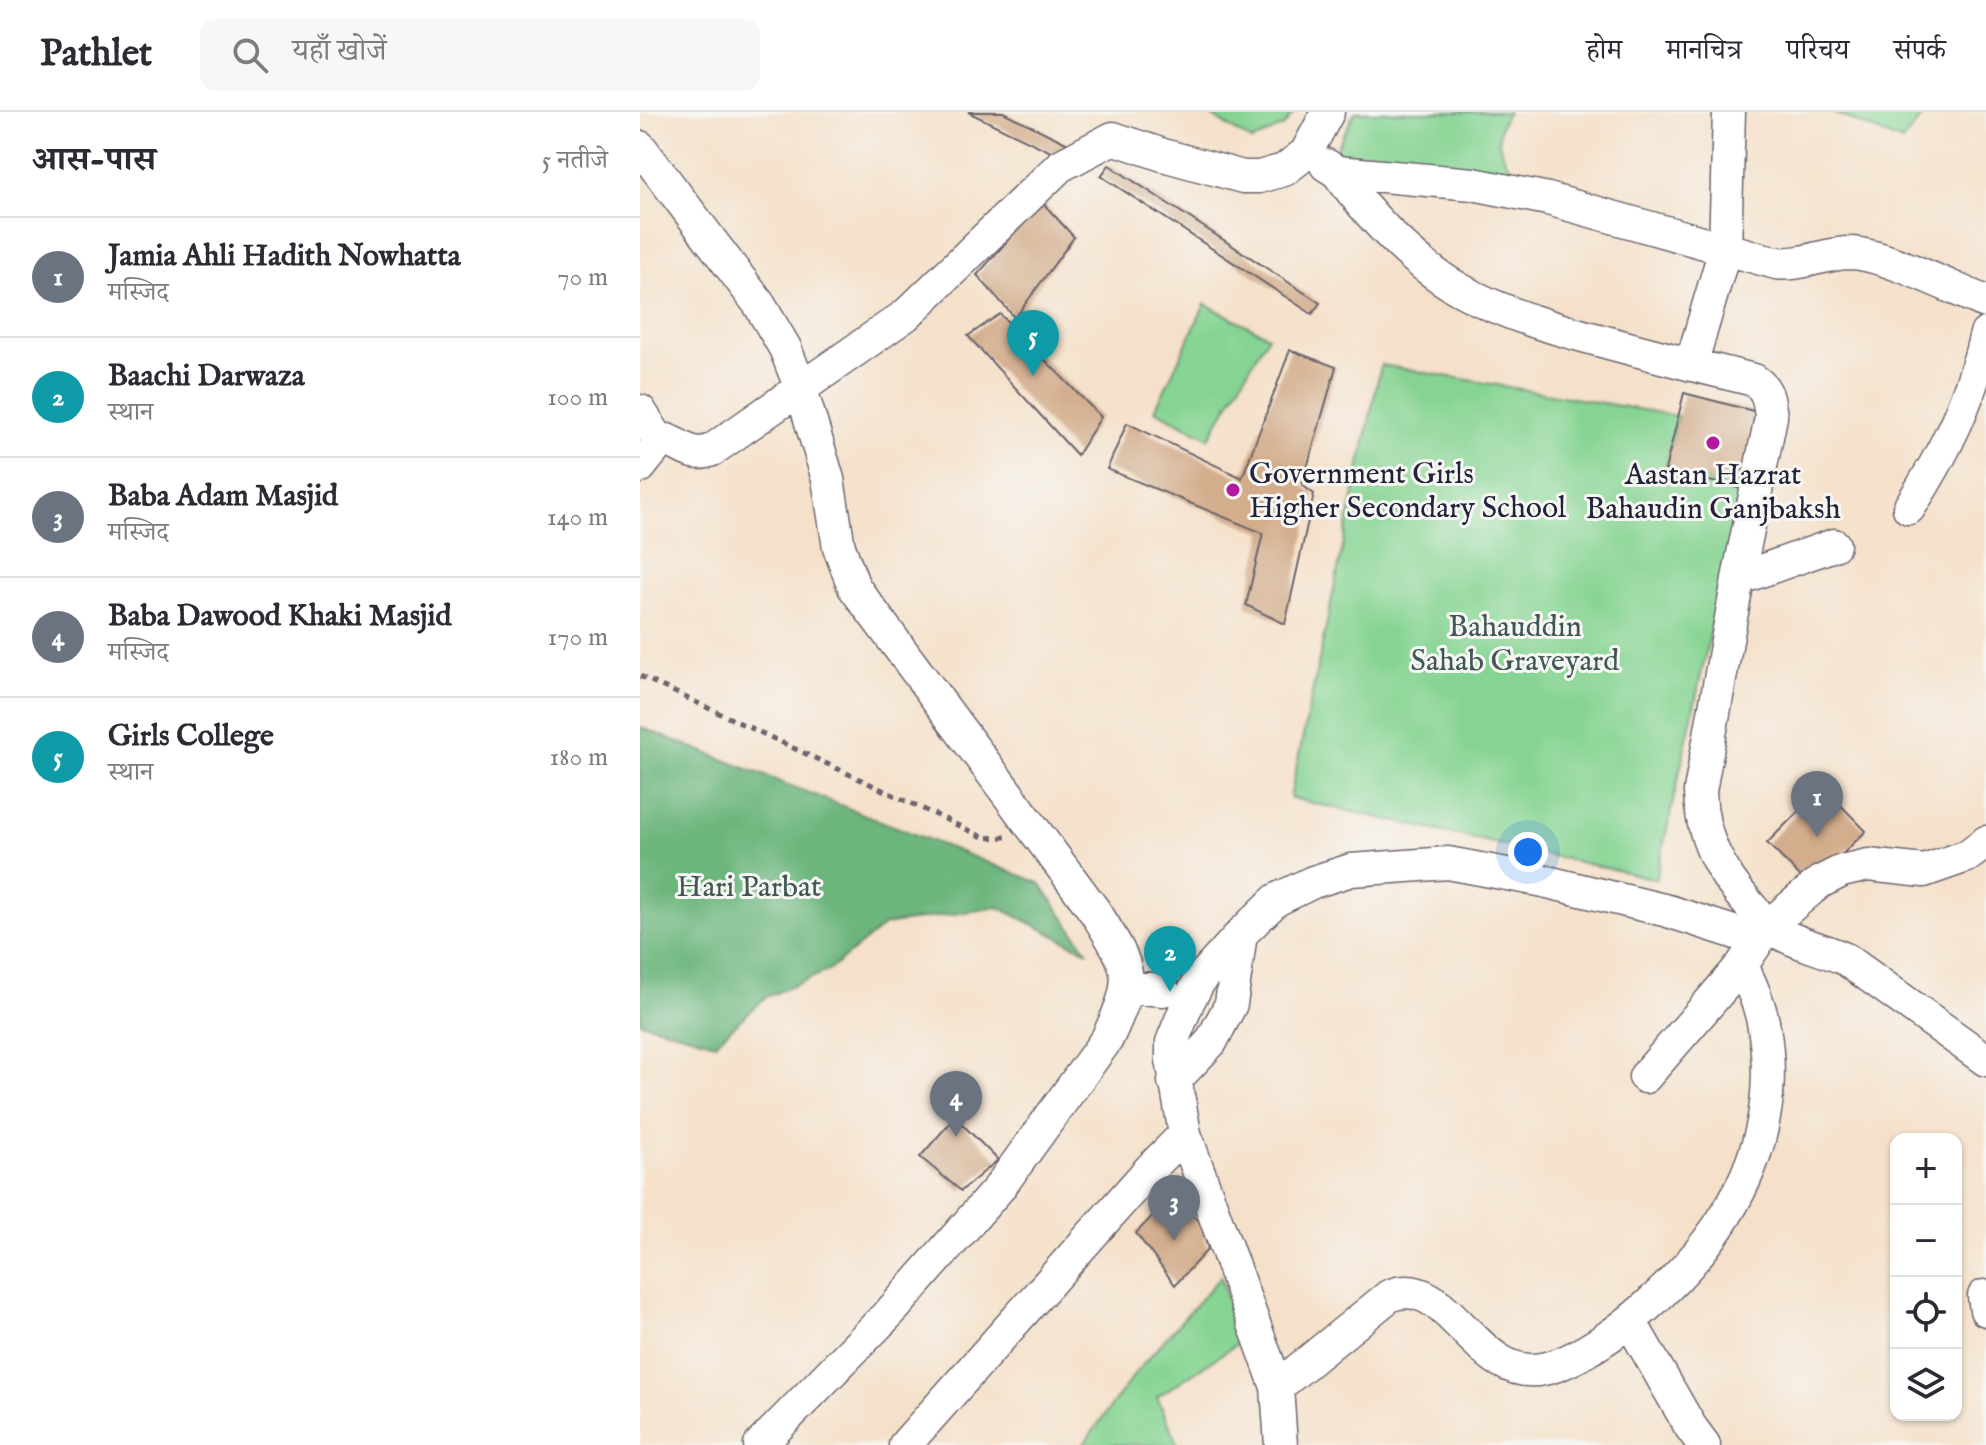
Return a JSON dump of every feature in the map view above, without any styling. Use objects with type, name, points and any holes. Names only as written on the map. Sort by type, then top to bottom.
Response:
[{"type":"street","points":[[640,467],[660,442],[667,440],[689,452],[705,453],[906,315],[1060,166],[1108,125],[1163,155],[1243,177],[1259,177],[1284,170],[1306,153],[1328,112]]},
{"type":"street","points":[[1691,365],[1725,249],[1729,112]]},
{"type":"street","points":[[640,147],[759,304],[785,348],[801,389],[828,479],[839,547],[854,587],[1096,913],[1120,952],[1129,979],[1107,1039],[999,1188],[895,1307],[760,1445]]},
{"type":"street","points":[[1277,1387],[1389,1296],[1399,1292],[1420,1294],[1436,1302],[1498,1362],[1527,1372],[1548,1369],[1595,1346],[1667,1289],[1709,1244],[1734,1203],[1754,1155],[1762,1128],[1768,1077],[1756,944],[1715,860],[1700,814],[1700,791],[1771,417],[1768,395],[1763,385],[1754,380],[1546,326],[1504,311],[1457,287],[1397,242],[1361,204],[1337,172],[1306,153]]},
{"type":"street","points":[[1337,172],[1473,184],[1548,199],[1760,260],[1789,264],[1836,254],[1875,257],[1986,302]]},
{"type":"street","points":[[1909,508],[1934,470],[1956,426],[1975,380],[1986,334]]},
{"type":"street","points":[[640,411],[660,442]]},
{"type":"street","points":[[1738,579],[1834,545]]},
{"type":"street","points":[[1645,1077],[1756,944],[1820,882],[1842,871],[1868,865],[1924,871],[1967,856],[1986,842]]},
{"type":"street","points":[[1127,987],[1176,995],[1201,978],[1276,900],[1313,882],[1351,870],[1448,863],[1539,880],[1654,908],[1756,944],[1789,938],[1831,952],[1847,960],[1986,1060]]},
{"type":"street","points":[[1174,1081],[1211,1042],[1231,1004],[1241,934]]},
{"type":"street","points":[[1176,995],[1172,1042],[1174,1081],[1185,1134],[1277,1387],[1281,1445]]},
{"type":"street","points":[[905,1445],[1150,1169],[1185,1134]]},
{"type":"street","points":[[1630,1321],[1690,1439]]},
{"type":"path","points":[[640,676],[985,838],[1037,835]]},
{"type":"green space","points":[[1205,112],[1294,112],[1284,126],[1252,141]]},
{"type":"green space","points":[[1355,112],[1508,112],[1500,129],[1500,146],[1517,177],[1334,153]]},
{"type":"green space","points":[[1833,112],[1925,112],[1902,142]]},
{"type":"green space","points":[[1205,304],[1268,336],[1209,438],[1155,410]]},
{"type":"green space","name":"Bahauddin Sahab Graveyard","points":[[1381,365],[1678,416],[1665,470],[1742,489],[1656,879],[1290,798]]},
{"type":"green space","name":"Hari Parbat","points":[[640,727],[1040,883],[1088,952],[998,907],[885,925],[828,971],[766,997],[715,1043],[640,1022]]},
{"type":"green space","points":[[1221,1276],[1238,1343],[1157,1397],[1178,1445],[1083,1445],[1137,1371]]},
{"type":"building","points":[[968,112],[1003,112],[1068,144],[1061,157]]},
{"type":"building","points":[[1109,165],[1320,303],[1312,314],[1101,176]]},
{"type":"building","points":[[1042,202],[1074,237],[1015,318],[977,275]]},
{"type":"building","points":[[1000,314],[1101,417],[1077,455],[968,336]]},
{"type":"building","name":"Government Girls Higher Secondary School","points":[[1290,350],[1336,367],[1302,485],[1314,494],[1285,624],[1246,605],[1263,533],[1107,469],[1127,423],[1242,478]]},
{"type":"building","name":"Aastan Hazrat Bahaudin Ganjbaksh","points":[[1684,393],[1761,413],[1742,489],[1665,470]]},
{"type":"building","points":[[1823,787],[1866,831],[1810,886],[1767,843]]},
{"type":"building","points":[[955,1117],[998,1160],[961,1191],[920,1157]]},
{"type":"building","points":[[1169,1199],[1200,1221],[1208,1249],[1175,1285],[1136,1233]]},
{"type":"place","name":"Girls College","points":[[1033,376]]},
{"type":"place","name":"Aastan Hazrat Bahaudin Ganjbaksh","points":[[1713,443]]},
{"type":"place","name":"Government Girls Higher Secondary School","points":[[1233,490]]},
{"type":"place","name":"Jamia Ahli Hadith Nowhatta","points":[[1817,837]]},
{"type":"place","name":"Baachi Darwaza","points":[[1170,992]]},
{"type":"place","name":"Baba Dawood Khaki Masjid","points":[[956,1137]]},
{"type":"place","name":"Baba Adam Masjid","points":[[1174,1241]]}]
